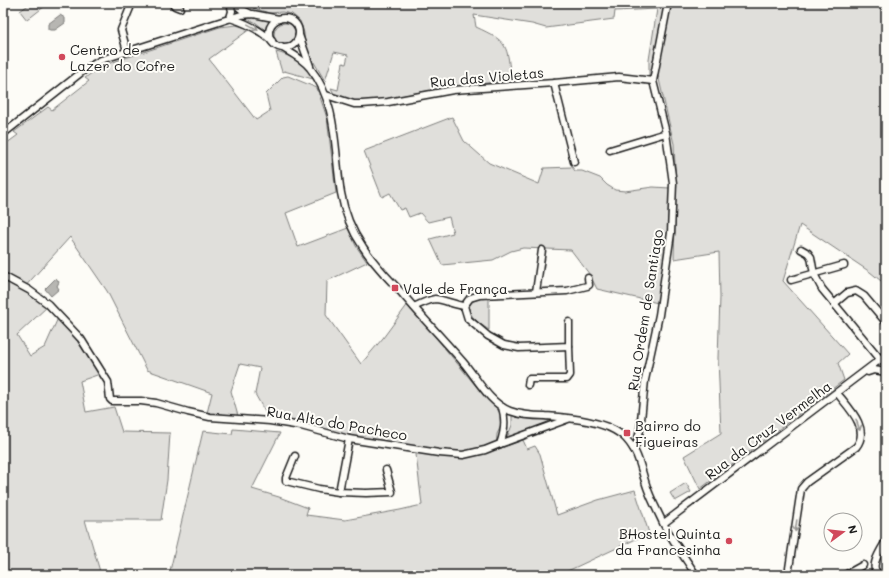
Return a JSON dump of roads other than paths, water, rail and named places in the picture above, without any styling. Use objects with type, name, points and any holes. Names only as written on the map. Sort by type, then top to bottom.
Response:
[{"type":"street","points":[[127,51],[120,30],[132,3]]},
{"type":"street","points":[[172,3],[180,8]]},
{"type":"street","points":[[230,3],[232,11],[230,18]]},
{"type":"street","points":[[234,3],[241,9],[253,14],[279,19],[288,18],[294,21],[299,29],[297,41],[293,46],[287,48],[281,47]]},
{"type":"street","points":[[653,80],[668,3]]},
{"type":"street","points":[[3,134],[87,68],[101,60],[230,18],[253,14]]},
{"type":"street","points":[[230,18],[258,29],[273,42],[295,55],[310,68],[319,81],[326,96],[331,116],[341,195],[350,222],[362,246],[370,257],[494,400],[502,407],[519,414],[588,421],[605,426],[620,434],[634,448],[648,489],[664,523],[696,575]]},
{"type":"street","points":[[273,42],[270,37],[270,31],[274,22],[279,19]]},
{"type":"street","points":[[299,35],[310,68]]},
{"type":"street","name":"Rua das Violetas","points":[[326,96],[354,104],[362,104],[388,102],[453,90],[619,77],[653,80]]},
{"type":"street","name":"Rua Ordem de Santiago","points":[[634,448],[640,430],[645,380],[659,315],[667,266],[671,233],[674,183],[666,133],[653,80]]},
{"type":"street","points":[[554,83],[574,162]]},
{"type":"street","points":[[610,150],[666,133]]},
{"type":"street","points":[[536,292],[542,250]]},
{"type":"street","points":[[801,250],[808,253],[811,257],[814,274],[822,289],[885,359],[886,365]]},
{"type":"street","points":[[791,280],[844,265]]},
{"type":"street","name":"Rua Alto do Pacheco","points":[[3,276],[29,290],[48,304],[81,339],[108,382],[111,400],[156,403],[210,417],[270,421],[301,426],[349,440],[463,455],[485,450],[569,419]]},
{"type":"street","points":[[464,306],[470,298],[480,295],[567,291],[589,285],[588,278]]},
{"type":"street","points":[[834,304],[847,293],[856,291],[864,296],[885,321]]},
{"type":"street","points":[[414,308],[424,302],[435,300],[464,306]]},
{"type":"street","points":[[464,306],[468,319],[488,336],[504,345],[519,348],[569,346]]},
{"type":"street","points":[[528,385],[529,379],[567,379],[570,375],[569,322]]},
{"type":"street","name":"Rua da Cruz Vermelha","points":[[664,523],[864,372],[885,359]]},
{"type":"street","points":[[864,372],[874,370],[886,372]]},
{"type":"street","points":[[788,575],[801,489],[807,482],[856,447],[859,443],[861,432],[857,420],[837,393]]},
{"type":"street","points":[[500,444],[504,434],[505,424],[505,414],[502,407]]},
{"type":"street","points":[[339,492],[349,440]]},
{"type":"street","points":[[295,456],[286,481],[319,489],[339,492],[392,492],[386,470]]},
{"type":"street","points":[[882,574],[876,572],[874,563],[886,541]]},
{"type":"street","points":[[845,575],[863,565]]},
{"type":"place","name":"Centro de Lazer do Cofre","points":[[62,57]]},
{"type":"place","name":"Vale de França","points":[[395,288]]},
{"type":"place","name":"Bairro do Figueiras","points":[[627,433]]},
{"type":"place","name":"BHostel Quinta da Francesinha","points":[[729,541]]}]
